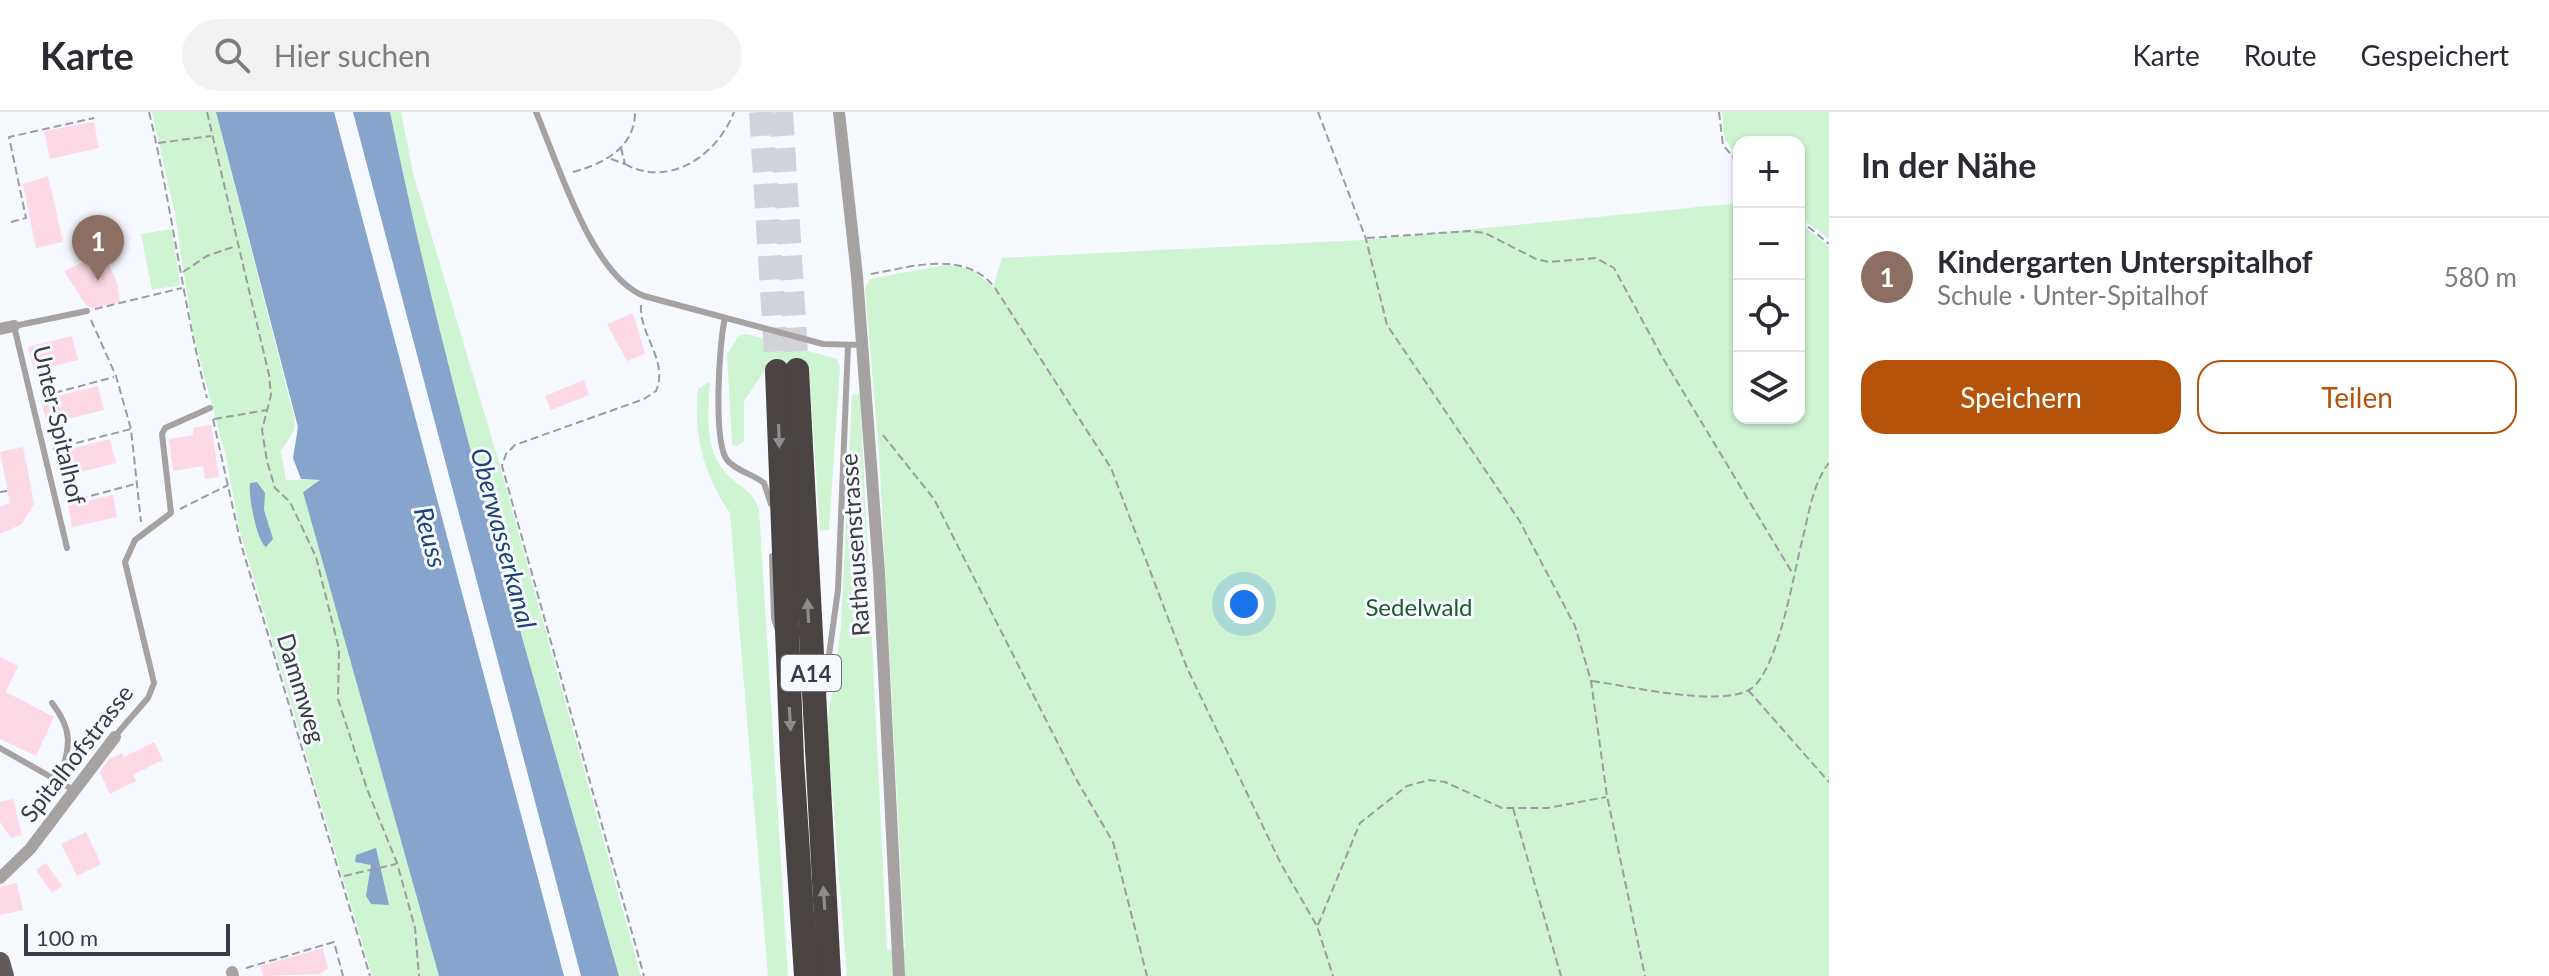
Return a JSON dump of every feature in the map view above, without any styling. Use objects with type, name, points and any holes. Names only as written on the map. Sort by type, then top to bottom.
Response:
[{"type":"highway","name":"A14","points":[[806,976],[787,654],[787,371],[829,976]]},
{"type":"main road","points":[[0,962],[4,976]]},
{"type":"street","name":"Rathausenstrasse","points":[[839,112],[857,276],[879,573],[899,976]]},
{"type":"street","name":"Unter-Spitalhof","points":[[0,329],[14,326]]},
{"type":"street","name":"Spitalhofstrasse","points":[[0,878],[30,849],[72,789],[115,737]]},
{"type":"lane","points":[[536,112],[605,262],[619,280],[644,296],[725,318],[823,344],[862,345]]},
{"type":"lane","points":[[14,326],[87,311]]},
{"type":"lane","points":[[725,318],[718,354],[723,452],[729,462],[764,483],[769,492],[771,517]]},
{"type":"lane","name":"Unter-Spitalhof","points":[[14,326],[67,548]]},
{"type":"lane","points":[[814,733],[835,628],[848,345]]},
{"type":"lane","points":[[142,533],[171,513],[162,434],[165,428],[210,408]]},
{"type":"lane","name":"Spitalhofstrasse","points":[[115,737],[148,698],[154,683],[126,574],[129,550],[142,533]]},
{"type":"lane","points":[[772,546],[774,618],[787,654]]},
{"type":"lane","points":[[52,703],[64,718],[69,736],[59,781]]},
{"type":"lane","points":[[0,748],[72,789]]},
{"type":"path","name":"Dammweg","points":[[149,112],[241,544],[370,976]]},
{"type":"path","points":[[207,112],[236,246],[269,375],[268,410],[262,430],[267,461],[275,488],[290,502],[316,557],[339,649],[338,699],[367,789],[397,863],[415,928],[419,976]]},
{"type":"path","points":[[563,175],[610,158],[621,148],[635,121],[635,112]]},
{"type":"path","points":[[610,158],[636,170],[678,169],[711,151],[726,132],[734,112]]},
{"type":"path","points":[[1318,112],[1366,239],[1387,325],[1519,520],[1575,626],[1591,681],[1607,796],[1645,976]]},
{"type":"path","points":[[1719,112],[1723,145],[1733,157]]},
{"type":"path","points":[[11,222],[26,218],[9,137],[94,118]]},
{"type":"path","points":[[157,143],[212,136]]},
{"type":"path","points":[[621,148],[625,164]]},
{"type":"path","points":[[1805,224],[1829,244]]},
{"type":"path","points":[[1366,239],[1469,231],[1485,233],[1536,259],[1549,262],[1596,258],[1614,268],[1661,355],[1793,574]]},
{"type":"path","points":[[181,273],[207,256],[236,246]]},
{"type":"path","points":[[857,276],[937,263],[955,264],[972,269],[995,288],[1111,468],[1187,668],[1281,864],[1317,926],[1333,976]]},
{"type":"path","points":[[142,533],[131,429],[116,376],[87,311],[184,287]]},
{"type":"path","points":[[644,296],[642,317],[660,371],[656,391],[644,399],[515,445],[506,454],[502,466],[644,976]]},
{"type":"path","points":[[32,399],[116,376]]},
{"type":"path","points":[[213,419],[268,410]]},
{"type":"path","points":[[867,415],[934,499],[1076,779],[1113,842],[1147,976]]},
{"type":"path","points":[[44,452],[131,429]]},
{"type":"path","points":[[1591,681],[1699,695],[1726,695],[1748,690],[1760,681],[1774,656],[1813,495],[1829,463]]},
{"type":"path","points":[[57,505],[136,483]]},
{"type":"path","points":[[171,513],[229,484]]},
{"type":"path","points":[[0,492],[7,491]]},
{"type":"path","points":[[1748,690],[1829,782]]},
{"type":"path","points":[[1317,926],[1360,823],[1407,786],[1429,780],[1445,782],[1502,808],[1548,808],[1607,796]]},
{"type":"path","points":[[1513,808],[1561,976]]},
{"type":"path","points":[[342,877],[397,863]]},
{"type":"path","points":[[233,974],[334,942],[343,976]]},
{"type":"green space","points":[[152,112],[216,112],[295,421],[294,430],[281,451],[286,480],[321,480],[303,491],[439,976],[372,976],[240,532],[226,457],[194,338],[175,214]]},
{"type":"green space","points":[[390,112],[401,112],[413,173],[500,466],[641,976],[619,976],[467,438]]},
{"type":"green space","points":[[1722,112],[1829,112],[1829,239],[1805,221],[1805,136],[1733,136],[1733,151],[1724,138]]},
{"type":"green space","name":"Sedelwald","points":[[1733,204],[1733,424],[1805,424],[1805,228],[1829,246],[1829,976],[847,976],[827,726],[841,627],[852,395],[860,394],[887,950],[905,949],[879,452],[865,289],[870,279],[945,265],[971,269],[993,287],[1002,258],[1363,240]]},
{"type":"green space","points":[[172,229],[180,285],[152,290],[141,234]]},
{"type":"green space","points":[[747,334],[837,359],[840,367],[829,530],[820,531],[809,368],[767,367],[744,401],[744,441],[737,446],[732,445],[727,354],[740,335]]},
{"type":"green space","points":[[710,382],[709,430],[714,453],[726,473],[748,492],[759,509],[788,976],[768,976],[730,513],[707,469],[697,422],[698,389]]},
{"type":"water","name":"Reuss","points":[[216,112],[334,112],[564,976],[439,976],[303,492],[320,480],[301,479],[293,458],[298,427]]},
{"type":"water","points":[[353,112],[390,112],[467,438],[619,976],[581,976]]},
{"type":"water","points":[[257,482],[265,493],[264,510],[273,539],[266,547],[256,528],[250,497],[250,483]]},
{"type":"water","points":[[376,848],[389,905],[371,904],[366,896],[371,865],[355,862],[356,855]]},
{"type":"building","points":[[94,122],[99,148],[50,159],[44,131]]},
{"type":"building","points":[[48,176],[63,242],[36,248],[23,184]]},
{"type":"building","points":[[103,253],[117,282],[120,302],[92,308],[86,305],[64,271]]},
{"type":"building","points":[[633,313],[645,354],[627,361],[607,324]]},
{"type":"building","points":[[72,336],[78,360],[34,371],[28,347]]},
{"type":"building","points":[[584,380],[589,395],[551,410],[545,396]]},
{"type":"building","points":[[98,386],[104,410],[47,424],[41,400]]},
{"type":"building","points":[[211,425],[219,477],[205,479],[203,466],[173,471],[169,439],[194,435],[193,428]]},
{"type":"building","points":[[110,439],[116,463],[61,477],[55,453]]},
{"type":"building","points":[[23,447],[34,503],[22,524],[0,534],[0,507],[10,503],[0,452]]},
{"type":"building","points":[[113,495],[117,517],[72,527],[68,505]]},
{"type":"building","points":[[0,657],[18,666],[6,692],[54,717],[36,756],[0,739]]},
{"type":"building","points":[[154,742],[163,760],[133,775],[136,781],[110,794],[100,772],[109,759],[122,753],[124,757]]},
{"type":"building","points":[[13,799],[22,835],[11,838],[0,822],[0,802]]},
{"type":"building","points":[[86,832],[101,864],[77,876],[61,844]]},
{"type":"building","points":[[46,863],[62,886],[52,893],[36,870]]},
{"type":"building","points":[[17,883],[23,910],[0,915],[0,887]]},
{"type":"building","points":[[323,948],[328,969],[319,974],[263,976],[260,966]]},
{"type":"tunnel","points":[[761,112],[777,371]]},
{"type":"tunnel","points":[[781,112],[797,370]]},
{"type":"place","name":"Kindergarten Unterspitalhof","points":[[98,281]]},
{"type":"water label","name":"Oberwasserkanal","points":[[504,538]]}]
